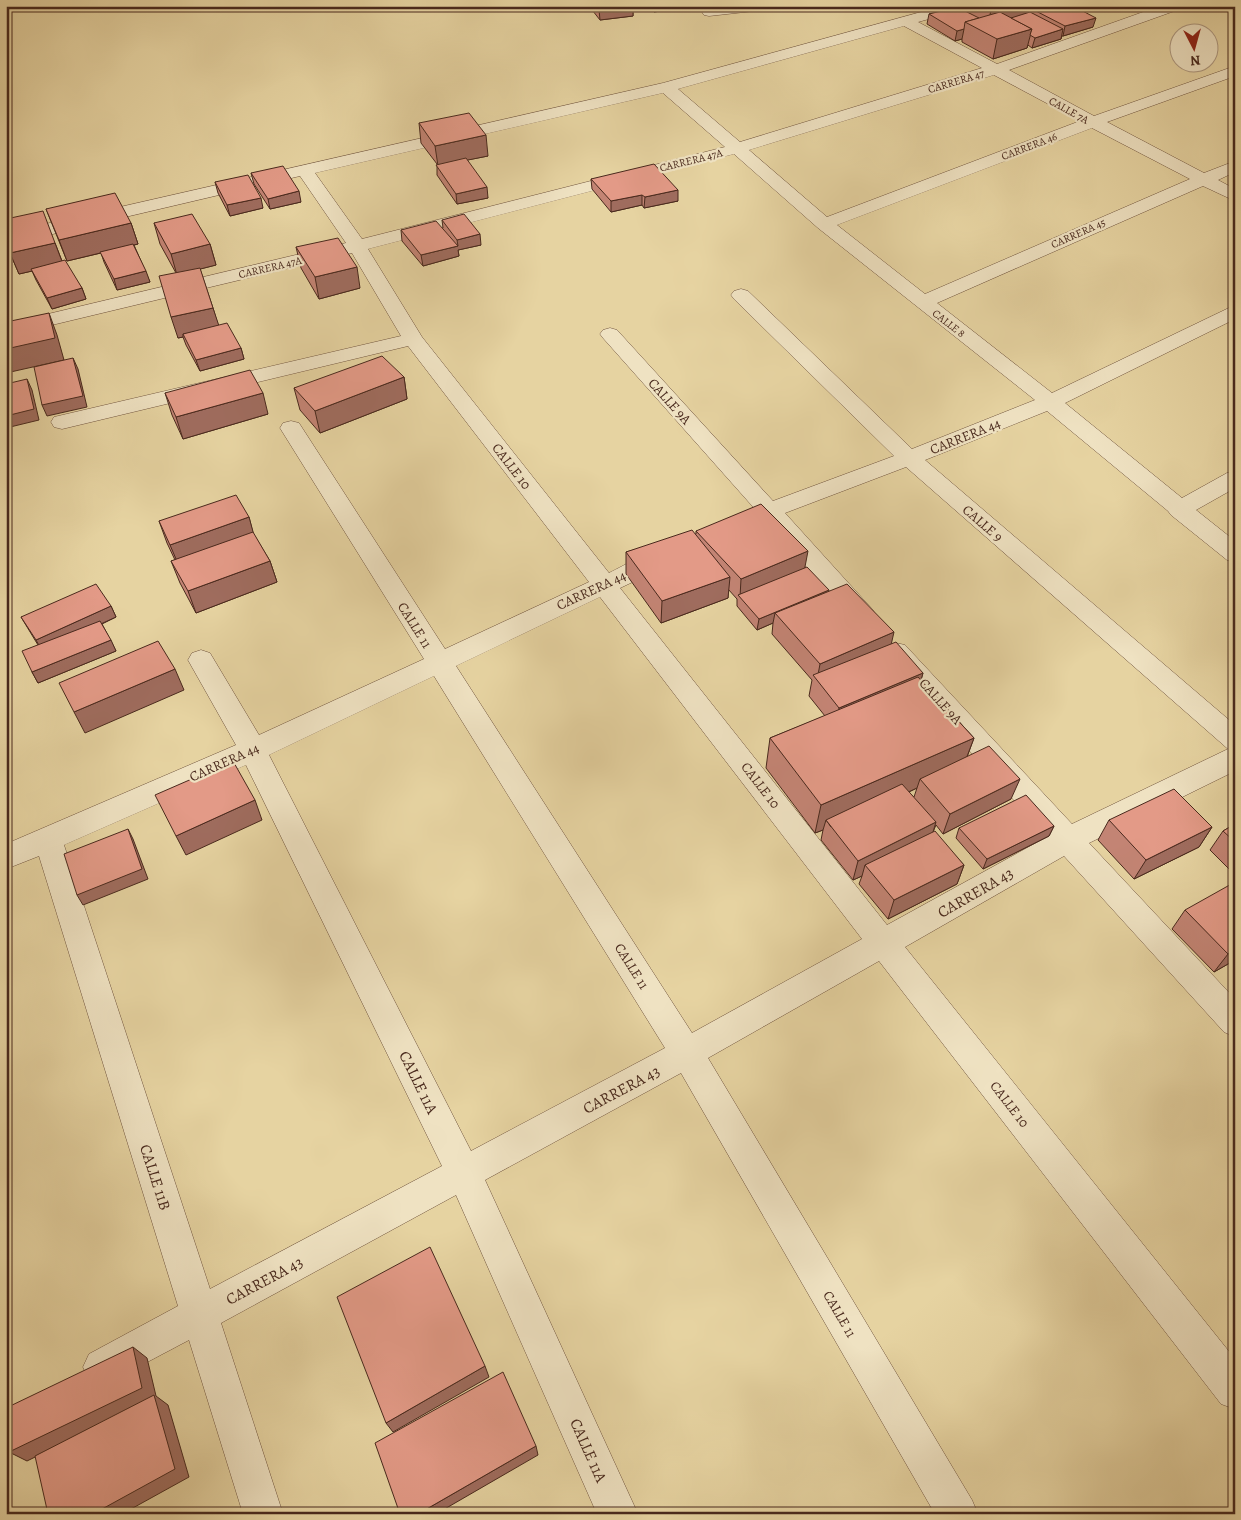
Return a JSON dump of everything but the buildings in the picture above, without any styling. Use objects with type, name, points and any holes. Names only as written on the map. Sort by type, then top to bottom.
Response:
[{"type":"street","points":[[709,12],[763,6]]},
{"type":"street","points":[[6,239],[666,87],[960,6]]},
{"type":"street","name":"CARRERA 47","points":[[736,149],[996,68],[1175,6]]},
{"type":"street","name":"CALLE 7A","points":[[905,21],[996,68],[1092,122],[1235,196]]},
{"type":"street","name":"CARRERA 46","points":[[824,224],[1092,122],[1235,71]]},
{"type":"street","name":"CALLE 8","points":[[666,87],[824,224],[1050,402],[1179,510],[1235,554]]},
{"type":"street","name":"CARRERA 47A","points":[[6,330],[357,246],[736,149]]},
{"type":"street","name":"CARRERA 45","points":[[923,302],[1201,179],[1235,166]]},
{"type":"street","name":"CALLE 10","points":[[304,169],[357,246],[413,339],[884,944],[1235,1390]]},
{"type":"street","name":"CALLE 9","points":[[741,295],[909,458],[1235,741]]},
{"type":"street","name":"CARRERA 44","points":[[716,534],[768,511],[1050,402],[1235,311]]},
{"type":"street","name":"CALLE 9A","points":[[610,334],[768,511],[1235,1022]]},
{"type":"street","points":[[62,422],[413,339]]},
{"type":"street","name":"CALLE 11","points":[[291,428],[687,1053],[958,1514]]},
{"type":"street","points":[[1179,510],[1235,478]]},
{"type":"street","name":"CARRERA 44","points":[[6,857],[253,750],[681,549]]},
{"type":"street","name":"CALLE 11A","points":[[201,660],[253,750],[464,1174],[618,1514]]},
{"type":"street","name":"CARRERA 43","points":[[76,1380],[687,1053],[1067,840],[1235,758]]},
{"type":"street","name":"CALLE 11B","points":[[48,840],[263,1514]]}]
